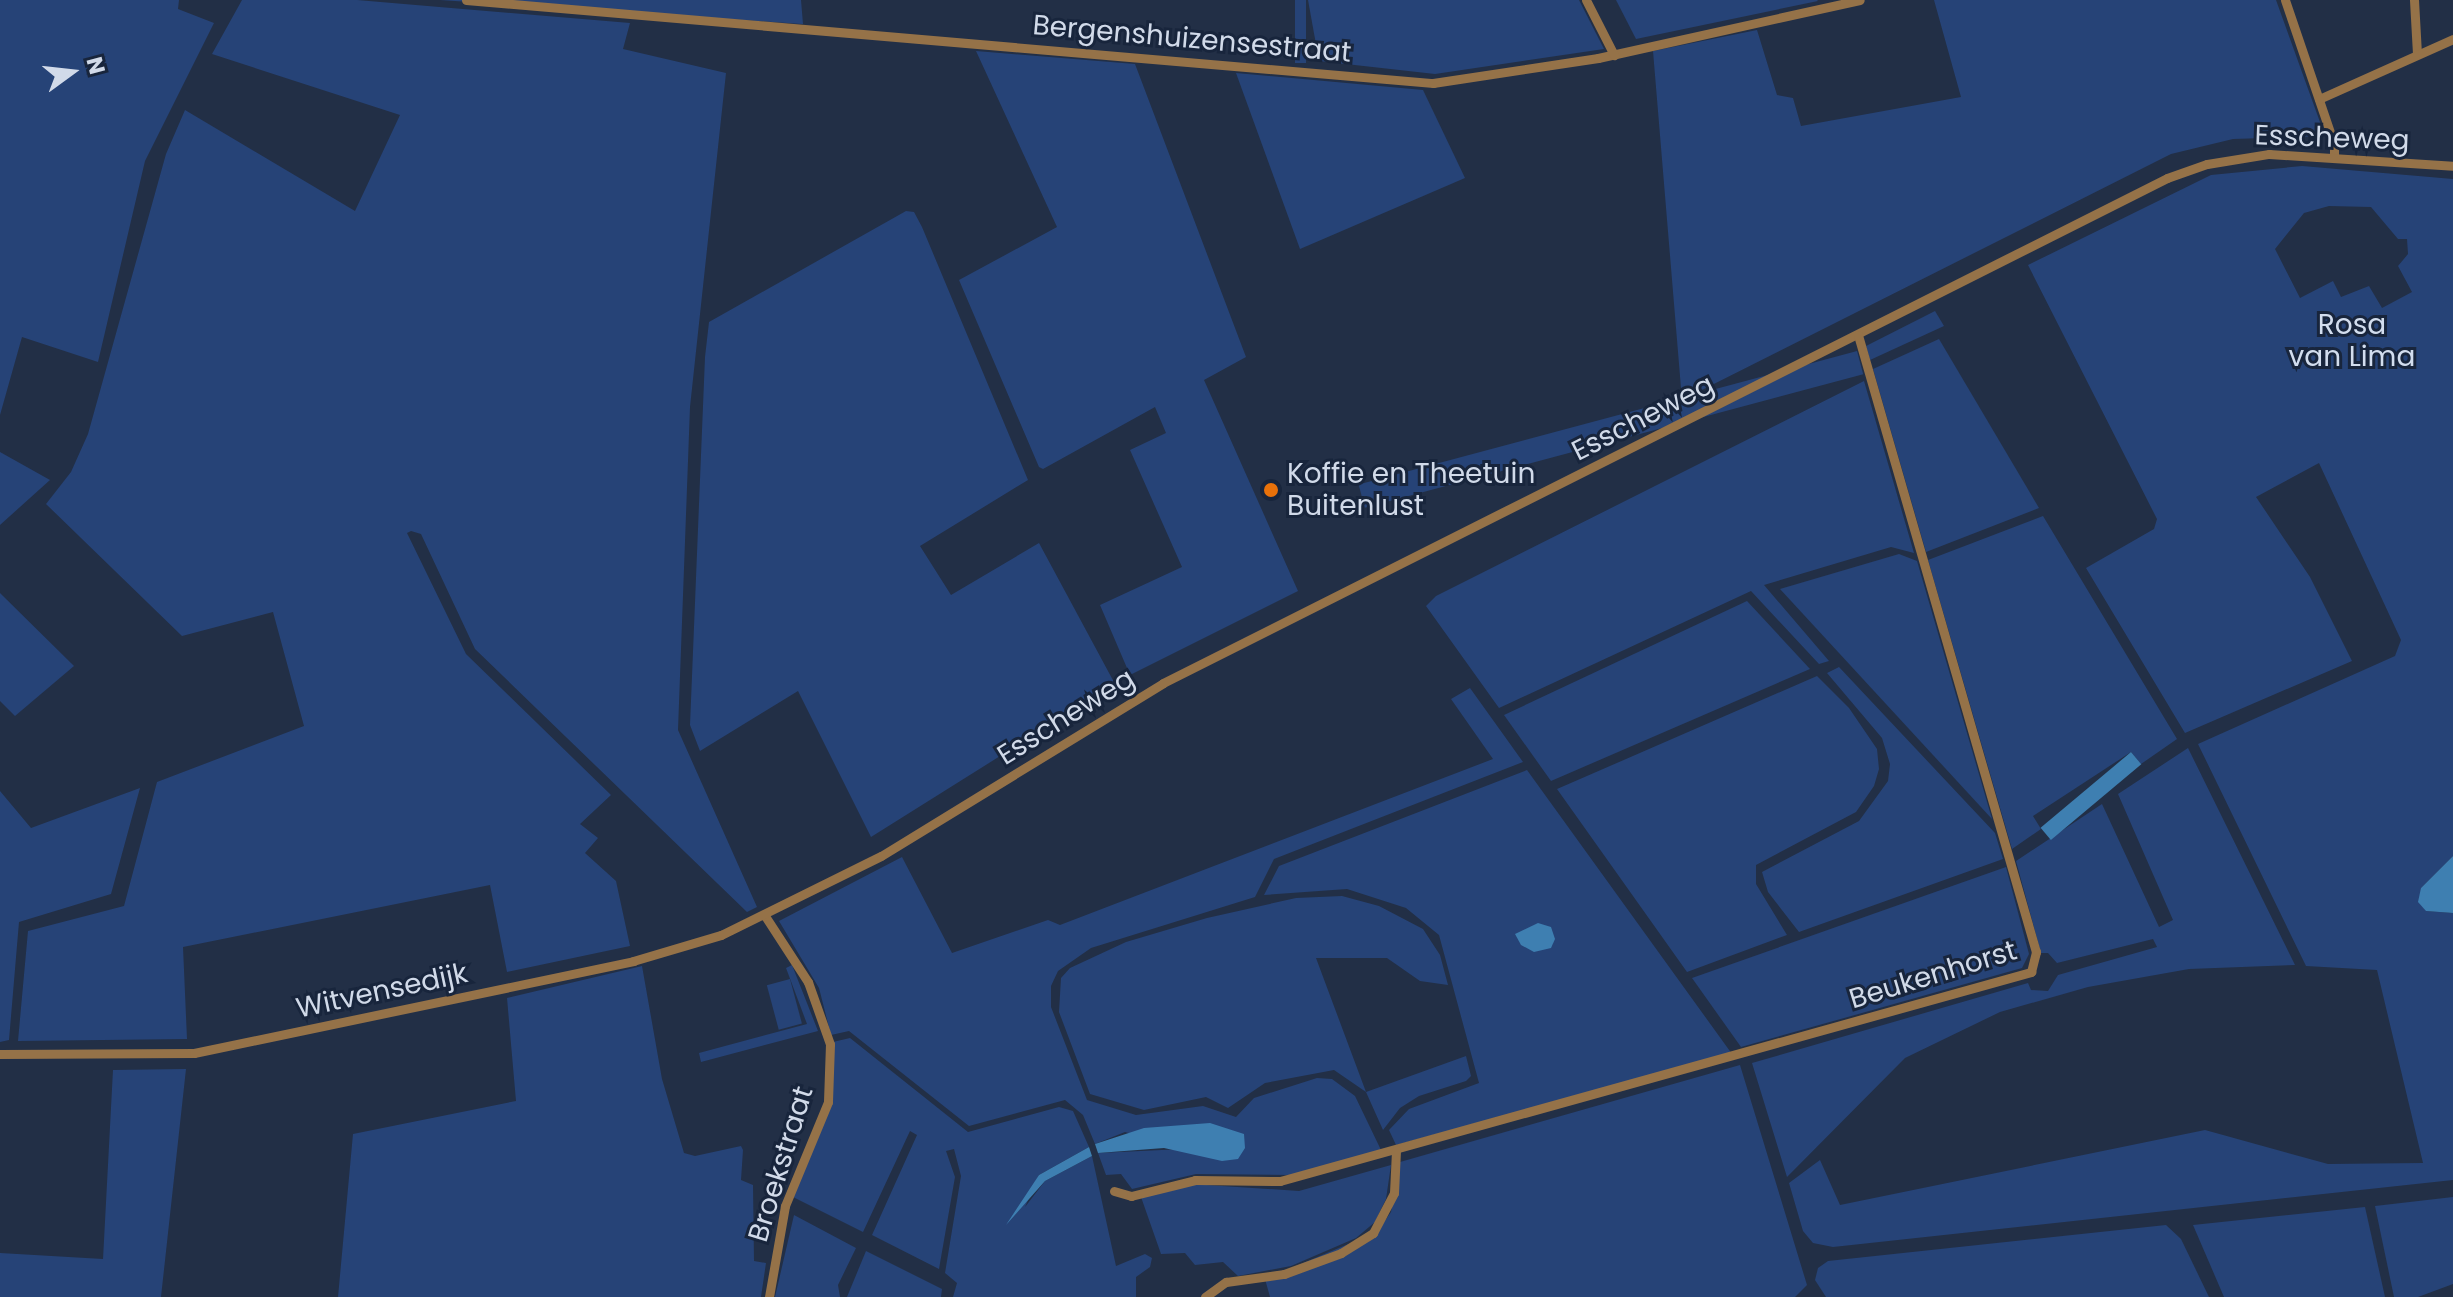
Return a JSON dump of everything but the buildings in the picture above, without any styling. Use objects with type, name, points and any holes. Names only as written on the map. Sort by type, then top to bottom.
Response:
[{"type":"street","name":"Bergenshuizensestraat","points":[[466,0],[1433,83],[1614,55],[1860,0]]},
{"type":"street","points":[[1586,0],[1614,55]]},
{"type":"street","points":[[2285,0],[2319,99],[2334,157]]},
{"type":"street","points":[[2414,0],[2417,53]]},
{"type":"street","points":[[2319,99],[2453,39]]},
{"type":"street","name":"Esscheweg","points":[[765,916],[906,841],[1153,689],[2188,170],[2260,155],[2453,166]]},
{"type":"street","name":"Beukenhorst","points":[[1114,1191],[1131,1196],[1195,1180],[1266,1183],[2008,981],[2035,966],[2036,952],[1858,335]]},
{"type":"street","name":"Witvensedijk","points":[[0,1054],[194,1053],[663,954],[765,916]]},
{"type":"street","name":"Broekstraat","points":[[765,916],[808,982],[830,1044],[828,1102],[785,1206],[769,1297]]},
{"type":"street","points":[[1205,1297],[1226,1282],[1284,1274],[1364,1240],[1390,1204],[1396,1150]]},
{"type":"green space","points":[[0,0],[179,0],[178,9],[214,23],[145,161],[98,362],[22,337],[0,415]]},
{"type":"green space","points":[[242,0],[357,0],[630,23],[623,49],[726,73],[690,407],[678,730],[757,907],[747,912],[475,649],[421,534],[411,531],[407,533],[466,654],[611,795],[580,824],[598,838],[585,853],[616,881],[630,946],[507,972],[490,885],[183,947],[187,1039],[18,1041],[28,931],[124,906],[157,782],[304,726],[273,612],[182,636],[46,504],[71,472],[88,434],[166,154],[185,110],[355,211],[400,115],[212,54]]},
{"type":"green space","points":[[440,0],[801,0],[803,24],[802,24]]},
{"type":"green space","points":[[1295,0],[1306,0],[1306,63],[1295,63]]},
{"type":"green space","points":[[1308,0],[1579,0],[1604,49],[1435,74],[1319,61]]},
{"type":"green space","points":[[1616,0],[1817,0],[1818,1],[1636,39]]},
{"type":"green space","points":[[1934,0],[2276,0],[2325,136],[2233,139],[2171,154],[1682,400],[1653,51],[1757,30],[1777,95],[1793,98],[1801,126],[1961,97]]},
{"type":"green space","points":[[976,51],[1135,64],[1246,357],[1204,380],[1298,591],[1130,675],[1100,605],[1182,567],[1130,450],[1166,433],[1155,407],[1043,469],[1039,467],[959,280],[1057,227]]},
{"type":"green space","points":[[1236,73],[1423,90],[1465,178],[1300,249]]},
{"type":"green space","name":"Rosa van Lima","points":[[2302,166],[2453,179],[2453,856],[2421,888],[2426,911],[2453,913],[2453,1180],[1833,1247],[1813,1243],[1803,1231],[1789,1183],[1820,1160],[1840,1205],[2205,1130],[2328,1164],[2423,1163],[2377,970],[2306,966],[2198,744],[2395,656],[2401,640],[2319,463],[2256,497],[2310,577],[2352,661],[2185,733],[2086,568],[2154,529],[2157,519],[2028,265],[2211,175]],"holes":[[[2329,206],[2371,207],[2398,239],[2407,239],[2408,254],[2398,266],[2412,292],[2382,308],[2369,286],[2341,297],[2333,281],[2300,298],[2275,249],[2304,213]]]},
{"type":"green space","points":[[906,211],[914,212],[922,227],[1028,480],[920,546],[951,595],[1039,543],[1115,684],[871,837],[798,691],[700,751],[690,725],[705,357],[709,322]]},
{"type":"green space","points":[[1935,311],[1944,326],[1870,360],[1866,346]]},
{"type":"green space","points":[[1939,339],[2039,508],[1926,552],[1873,369]]},
{"type":"green space","points":[[1857,351],[1863,374],[1365,508],[1359,485]]},
{"type":"green space","points":[[1864,381],[1914,553],[1891,547],[1764,585],[1829,661],[1819,664],[1751,591],[1499,708],[1426,606],[1436,596]]},
{"type":"green space","points":[[0,452],[50,480],[0,525]]},
{"type":"green space","points":[[2043,516],[2177,739],[2141,764],[2131,752],[2033,816],[2041,829],[2012,849],[1928,560]]},
{"type":"green space","points":[[1899,554],[1917,561],[1992,819],[1780,589]]},
{"type":"green space","points":[[0,593],[74,666],[15,716],[0,701]]},
{"type":"green space","points":[[1747,601],[1810,669],[1551,781],[1504,715]]},
{"type":"green space","points":[[1839,667],[1995,833],[2003,859],[1799,932],[1768,892],[1762,872],[1859,821],[1888,781],[1890,764],[1882,738],[1827,673]]},
{"type":"green space","points":[[1817,676],[1849,708],[1877,749],[1879,769],[1874,786],[1856,812],[1756,865],[1756,884],[1787,935],[1687,972],[1557,789]]},
{"type":"green space","points":[[1470,688],[1523,762],[1274,859],[1255,897],[1091,948],[1058,971],[1051,986],[1051,1007],[1087,1100],[1136,1115],[1203,1106],[1236,1117],[1254,1098],[1317,1078],[1332,1079],[1355,1096],[1381,1150],[1291,1175],[1196,1174],[1132,1189],[1121,1174],[1106,1175],[1098,1153],[1183,1149],[1230,1162],[1125,1132],[1095,1144],[1083,1115],[1065,1100],[969,1126],[849,1031],[831,1035],[819,988],[779,921],[902,857],[952,953],[1048,920],[1060,925],[1493,759],[1451,699]]},
{"type":"green space","points":[[2188,748],[2295,965],[2189,969],[2088,987],[2000,1012],[1905,1058],[1787,1177],[1752,1063],[2028,983],[2031,990],[2048,991],[2058,975],[2157,947],[2153,939],[2057,963],[2048,953],[2041,953],[2016,861],[2102,804],[2159,927],[2173,920],[2118,794]]},
{"type":"green space","points":[[1527,770],[1732,1054],[1396,1145],[1389,1130],[1409,1109],[1479,1083],[1439,935],[1406,908],[1347,889],[1264,895],[1279,866]]},
{"type":"green space","points":[[140,788],[111,894],[19,922],[9,1040],[0,1042],[0,791],[31,828]]},
{"type":"green space","points":[[2006,867],[2029,954],[2022,968],[1741,1047],[1692,978]]},
{"type":"green space","points":[[1342,896],[1379,906],[1423,929],[1440,955],[1448,985],[1420,981],[1387,958],[1316,958],[1366,1092],[1334,1070],[1265,1083],[1228,1108],[1206,1097],[1144,1110],[1090,1094],[1059,1012],[1061,978],[1070,968],[1126,942],[1207,918],[1296,898]]},
{"type":"green space","points":[[792,965],[818,1031],[701,1062],[699,1053],[807,1024],[786,968]]},
{"type":"green space","points":[[642,966],[662,1079],[684,1153],[695,1156],[741,1146],[743,1150],[741,1180],[753,1185],[754,1261],[766,1263],[761,1297],[338,1297],[353,1134],[516,1101],[507,998]]},
{"type":"green space","points":[[790,979],[802,1023],[779,1030],[767,985]]},
{"type":"green space","points":[[850,1038],[968,1132],[1059,1107],[1073,1111],[1089,1147],[1039,1175],[1025,1207],[1045,1181],[1092,1156],[1116,1266],[1145,1254],[1152,1258],[1150,1267],[1136,1277],[1136,1297],[953,1297],[957,1283],[945,1273],[961,1176],[954,1149],[946,1151],[955,1177],[939,1269],[872,1235],[917,1135],[910,1131],[863,1232],[793,1197],[828,1111],[833,1042]]},
{"type":"green space","points":[[1466,1056],[1471,1076],[1466,1081],[1419,1096],[1400,1108],[1383,1130],[1366,1092]]},
{"type":"green space","points":[[1740,1065],[1807,1285],[1795,1297],[1270,1297],[1265,1279],[1377,1232],[1391,1212],[1400,1162]]},
{"type":"green space","points":[[186,1069],[161,1297],[0,1297],[0,1253],[103,1259],[113,1070]]},
{"type":"green space","points":[[1391,1165],[1386,1199],[1375,1222],[1356,1238],[1291,1266],[1238,1276],[1223,1262],[1195,1265],[1185,1253],[1161,1254],[1141,1197],[1191,1184],[1299,1191]]},
{"type":"green space","points":[[2453,1197],[2453,1284],[2418,1297],[2394,1297],[2375,1206]]},
{"type":"green space","points":[[2365,1207],[2385,1297],[2224,1297],[2193,1225]]},
{"type":"green space","points":[[794,1215],[856,1248],[838,1285],[840,1297],[775,1297]]},
{"type":"green space","points":[[2166,1225],[2181,1239],[2209,1297],[1826,1297],[1815,1280],[1818,1268],[1828,1261]]},
{"type":"green space","points":[[866,1251],[942,1289],[941,1297],[847,1297]]},
{"type":"shaded area","points":[[2131,752],[2141,764],[2051,840],[2041,828]]},
{"type":"shaded area","points":[[2453,856],[2453,913],[2426,911],[2418,902],[2421,888]]},
{"type":"shaded area","points":[[1538,923],[1551,927],[1555,939],[1551,948],[1534,952],[1521,945],[1515,934]]},
{"type":"shaded area","points":[[1210,1123],[1244,1134],[1245,1148],[1238,1159],[1222,1161],[1164,1148],[1098,1153],[1095,1144],[1144,1128]]},
{"type":"shaded area","points":[[1089,1147],[1092,1156],[1045,1181],[1006,1225],[1039,1175]]},
{"type":"place","name":"Koffie en Theetuin Buitenlust","points":[[1271,490]]}]
